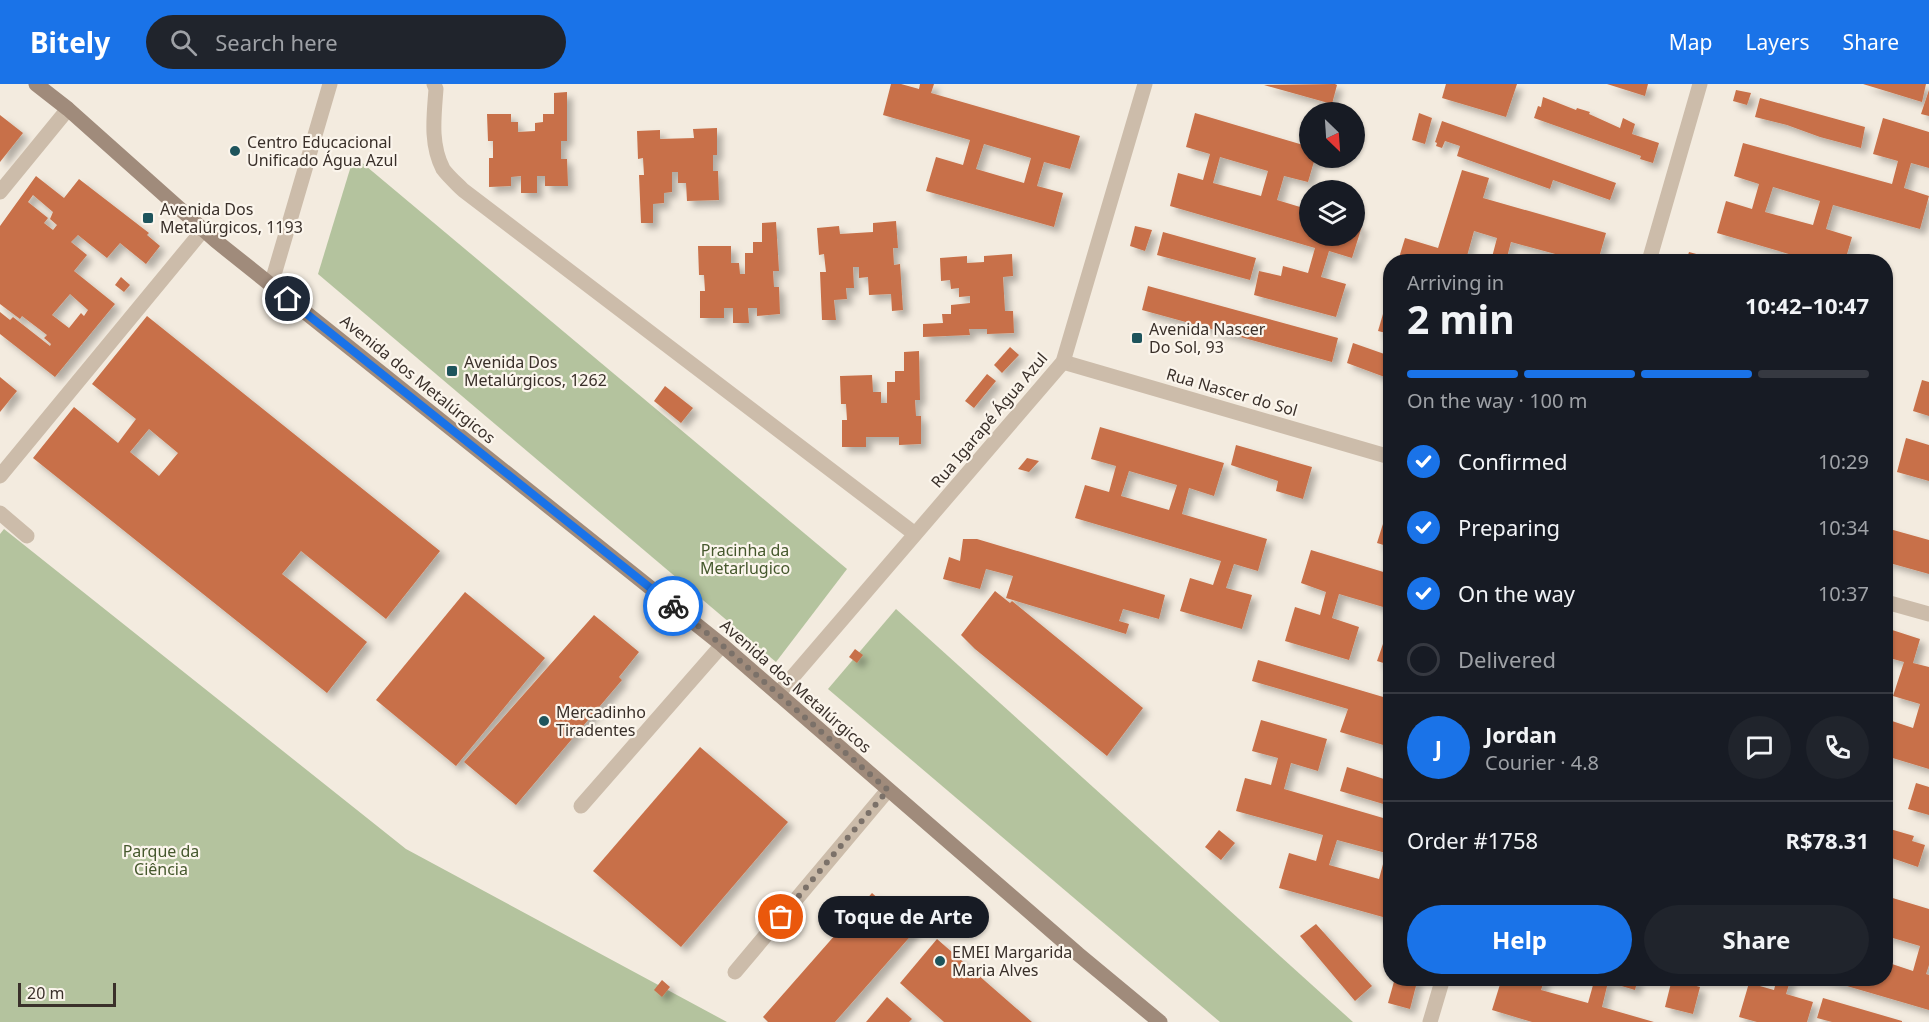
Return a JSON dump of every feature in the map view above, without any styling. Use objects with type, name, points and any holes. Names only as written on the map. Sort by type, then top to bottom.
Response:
[{"type":"main road","name":"Avenida dos Metalúrgicos","points":[[36,84],[68,109],[203,230],[722,645],[1160,1022]]},
{"type":"street","points":[[272,285],[330,84]]},
{"type":"street","points":[[434,84],[436,89],[434,131],[436,153],[444,171],[463,190],[915,534]]},
{"type":"street","name":"Rua Igarapé Água Azul","points":[[778,694],[1063,362],[1145,84]]},
{"type":"street","points":[[1651,254],[1700,84]]},
{"type":"street","points":[[0,192],[68,109]]},
{"type":"street","points":[[0,476],[203,230]]},
{"type":"street","name":"Rua Nascer do Sol","points":[[1063,362],[1383,455]]},
{"type":"street","points":[[0,513],[27,536]]},
{"type":"street","points":[[1893,604],[1929,615]]},
{"type":"street","points":[[581,806],[722,645]]},
{"type":"street","points":[[735,972],[888,790]]},
{"type":"street","points":[[1430,1022],[1441,986]]},
{"type":"green space","name":"Pracinha da Metarlugico","points":[[354,156],[847,569],[776,662],[318,274]]},
{"type":"green space","name":"Parque da Ciência","points":[[4,529],[406,849],[727,1022],[0,1022],[0,534]]},
{"type":"green space","points":[[896,609],[1353,1022],[1220,1022],[828,689]]},
{"type":"building","points":[[891,84],[919,89],[920,84],[934,84],[931,93],[1080,136],[1070,169],[1044,162],[1037,186],[1063,193],[1054,227],[926,191],[936,157],[963,165],[970,140],[883,115]],"holes":[[[984,144],[1031,158],[1024,183],[976,169]]]},
{"type":"building","points":[[1446,84],[1517,84],[1506,117],[1442,98]]},
{"type":"building","points":[[1607,84],[1648,84],[1645,96]]},
{"type":"building","points":[[1863,84],[1926,84],[1922,102]]},
{"type":"building","points":[[1264,85],[1337,85],[1333,102],[1325,102]]},
{"type":"building","points":[[1736,90],[1751,93],[1747,105],[1733,101]]},
{"type":"building","points":[[1929,90],[1929,116],[1921,114]]},
{"type":"building","points":[[567,92],[567,141],[561,141],[561,159],[567,159],[568,186],[545,186],[545,176],[537,176],[537,193],[521,193],[521,176],[511,177],[511,186],[489,187],[489,158],[493,158],[493,141],[488,141],[487,114],[511,114],[511,122],[518,122],[518,132],[535,131],[535,123],[543,122],[543,114],[554,114],[554,93]]},
{"type":"building","points":[[1543,97],[1576,110],[1577,108],[1590,112],[1589,114],[1620,128],[1623,118],[1635,124],[1632,134],[1659,143],[1653,163],[1640,159],[1641,156],[1534,118],[1538,106],[1541,107]]},
{"type":"building","points":[[1760,98],[1865,127],[1861,148],[1755,117]]},
{"type":"building","points":[[1195,113],[1299,144],[1299,168],[1312,168],[1309,180],[1284,176],[1277,200],[1299,207],[1299,243],[1170,206],[1178,173],[1203,180],[1210,154],[1186,147]],"holes":[[[1220,157],[1268,171],[1261,196],[1213,183]]]},
{"type":"building","points":[[1419,113],[1432,118],[1425,144],[1412,140]]},
{"type":"building","points":[[0,115],[23,133],[0,162]]},
{"type":"building","points":[[1883,118],[1929,132],[1929,168],[1911,163],[1904,188],[1929,196],[1920,229],[1833,205],[1826,229],[1852,237],[1847,254],[1789,254],[1717,233],[1726,201],[1752,209],[1759,184],[1734,176],[1743,143],[1892,184],[1898,161],[1873,154]],"holes":[[[1773,187],[1820,201],[1813,225],[1765,212]]]},
{"type":"building","points":[[1442,121],[1616,183],[1610,200],[1553,180],[1550,189],[1457,156],[1460,146],[1445,141],[1442,148],[1436,146],[1435,142]]},
{"type":"building","points":[[717,128],[717,155],[713,155],[713,171],[718,171],[719,200],[687,201],[686,183],[678,183],[678,172],[672,172],[672,192],[664,193],[664,203],[653,204],[653,223],[641,223],[639,175],[644,175],[643,158],[638,159],[637,131],[660,130],[660,139],[694,138],[693,129]]},
{"type":"building","points":[[1462,170],[1489,178],[1483,198],[1606,233],[1600,254],[1555,254],[1511,242],[1508,254],[1493,254],[1497,238],[1474,231],[1468,254],[1400,254],[1405,238],[1438,248]]},
{"type":"building","points":[[36,176],[64,198],[79,179],[149,233],[147,235],[160,246],[146,264],[120,243],[107,258],[78,235],[71,242],[87,255],[74,271],[115,304],[55,377],[0,334],[0,312],[10,320],[13,317],[50,346],[51,344],[44,338],[47,335],[22,316],[20,319],[0,304],[0,226]],"holes":[[[33,195],[53,212],[50,219],[57,225],[53,230],[44,223],[48,218],[28,202]],[[70,294],[88,310],[84,316],[81,313],[69,328],[52,315]]]},
{"type":"building","points":[[896,221],[898,248],[893,248],[894,265],[900,264],[903,310],[892,311],[891,294],[869,295],[868,277],[859,278],[859,267],[853,267],[854,288],[846,288],[847,299],[834,300],[836,320],[822,320],[820,272],[826,272],[824,254],[819,255],[817,228],[839,226],[840,234],[873,232],[873,223]]},
{"type":"building","points":[[776,222],[779,271],[773,271],[774,287],[779,287],[780,314],[757,316],[757,308],[748,308],[749,323],[733,323],[733,308],[724,308],[724,318],[700,318],[700,291],[705,291],[704,275],[699,275],[698,246],[731,246],[731,263],[739,263],[740,274],[745,274],[745,253],[753,253],[753,242],[762,242],[762,223]]},
{"type":"building","points":[[1135,226],[1152,230],[1145,251],[1130,246]]},
{"type":"building","points":[[1163,232],[1256,258],[1250,280],[1157,255]]},
{"type":"building","points":[[1308,246],[1356,246],[1352,258],[1329,251],[1321,277],[1346,284],[1336,317],[1254,295],[1259,271],[1281,276],[1283,266],[1308,273],[1315,248]]},
{"type":"building","points":[[1012,254],[1013,276],[1003,277],[1005,311],[1013,311],[1014,333],[987,334],[987,329],[969,329],[970,335],[923,337],[923,324],[943,323],[942,314],[951,314],[951,305],[970,303],[970,296],[959,297],[959,288],[951,289],[950,280],[941,281],[940,258],[967,256],[967,263],[984,262],[984,256]]},
{"type":"building","points":[[121,277],[130,285],[124,292],[115,285]]},
{"type":"building","points":[[1148,286],[1338,338],[1332,362],[1142,310]]},
{"type":"building","points":[[1383,314],[1383,332],[1378,331]]},
{"type":"building","points":[[147,316],[440,551],[386,619],[301,551],[282,574],[367,642],[327,693],[33,458],[74,407],[118,443],[136,419],[92,384]],"holes":[[[149,429],[178,453],[159,476],[130,452]]]},
{"type":"building","points":[[1353,343],[1383,354],[1383,376],[1347,363]]},
{"type":"building","points":[[1010,347],[1019,355],[1002,373],[994,365]]},
{"type":"building","points":[[919,351],[920,400],[915,400],[916,416],[921,416],[921,444],[899,445],[899,437],[866,437],[866,447],[842,447],[842,420],[847,420],[846,404],[841,404],[840,376],[872,375],[873,392],[881,392],[881,403],[887,403],[887,382],[895,382],[895,371],[904,371],[904,352]]},
{"type":"building","points":[[987,374],[996,381],[974,408],[965,401]]},
{"type":"building","points":[[0,377],[17,391],[0,412]]},
{"type":"building","points":[[1922,380],[1929,382],[1929,416],[1913,411]]},
{"type":"building","points":[[665,386],[693,408],[681,423],[654,401]]},
{"type":"building","points":[[1100,427],[1224,463],[1214,496],[1189,488],[1182,514],[1267,539],[1258,571],[1234,564],[1226,588],[1252,595],[1242,629],[1180,611],[1190,578],[1213,585],[1221,561],[1075,518],[1085,485],[1109,492],[1116,466],[1091,459]],"holes":[[[1129,471],[1177,485],[1169,510],[1121,496]]]},
{"type":"building","points":[[1906,438],[1929,445],[1929,481],[1897,472]]},
{"type":"building","points":[[1236,445],[1312,467],[1303,499],[1276,491],[1278,481],[1231,465]]},
{"type":"building","points":[[1027,458],[1039,461],[1029,472],[1018,469]]},
{"type":"building","points":[[1383,524],[1383,545],[1377,543]]},
{"type":"building","points":[[1893,530],[1929,540],[1929,574],[1893,564]]},
{"type":"building","points":[[963,539],[977,539],[1165,595],[1159,619],[1123,609],[1119,621],[1129,624],[1126,634],[1006,598],[1013,576],[986,569],[980,589],[943,579],[949,557],[960,561]]},
{"type":"building","points":[[1311,550],[1383,572],[1383,607],[1339,594],[1332,618],[1359,627],[1349,660],[1285,641],[1295,607],[1320,615],[1326,592],[1301,583]]},
{"type":"building","points":[[995,591],[1010,603],[1012,601],[1143,708],[1107,756],[975,649],[961,635]]},
{"type":"building","points":[[465,592],[545,658],[456,766],[376,700]]},
{"type":"building","name":"Mercadinho Tiradentes","points":[[594,615],[639,652],[619,677],[622,680],[516,805],[464,762]]},
{"type":"building","points":[[1893,630],[1920,639],[1913,663],[1929,667],[1929,769],[1893,758],[1893,721],[1913,728],[1920,704],[1893,696],[1904,662],[1893,659]]},
{"type":"building","points":[[1383,644],[1383,663],[1377,661]]},
{"type":"building","points":[[855,649],[863,655],[857,663],[849,657]]},
{"type":"building","points":[[1258,660],[1383,697],[1383,745],[1340,732],[1348,709],[1252,681]]},
{"type":"building","points":[[1261,720],[1327,739],[1318,771],[1291,763],[1284,789],[1383,818],[1383,852],[1337,840],[1329,865],[1379,879],[1383,864],[1383,917],[1279,888],[1289,853],[1316,861],[1323,835],[1236,811],[1245,778],[1271,785],[1278,758],[1252,751]]},
{"type":"building","points":[[700,747],[788,822],[681,947],[593,871]]},
{"type":"building","points":[[1347,767],[1383,779],[1383,804],[1340,791]]},
{"type":"building","points":[[1916,783],[1929,787],[1929,815],[1908,809]]},
{"type":"building","points":[[1219,830],[1235,843],[1221,860],[1205,847]]},
{"type":"building","points":[[1893,830],[1914,836],[1912,841],[1925,845],[1918,867],[1893,858]]},
{"type":"building","points":[[872,893],[915,931],[835,1022],[768,1022],[763,1017]]},
{"type":"building","points":[[1893,898],[1929,909],[1929,965],[1926,974],[1929,975],[1929,1010],[1847,986],[1893,986],[1893,964],[1913,971],[1920,946],[1893,938]]},
{"type":"building","points":[[1316,924],[1372,986],[1355,1001],[1300,936]]},
{"type":"building","name":"EMEI Margarida Maria Alves","points":[[937,939],[1032,1022],[944,1022],[900,983]]},
{"type":"building","points":[[662,980],[670,987],[662,997],[654,990]]},
{"type":"building","points":[[1393,986],[1416,986],[1410,1009],[1388,1003]]},
{"type":"building","points":[[1500,986],[1542,986],[1541,990],[1588,1003],[1593,986],[1607,986],[1602,1007],[1654,1022],[1532,1022],[1492,1010]]},
{"type":"building","points":[[1622,986],[1636,986],[1635,990]]},
{"type":"building","points":[[1670,986],[1700,987],[1693,1014],[1665,1007]]},
{"type":"building","points":[[1748,986],[1774,990],[1775,986],[1788,986],[1786,994],[1813,1002],[1807,1022],[1757,1022],[1739,1017]]},
{"type":"building","points":[[887,997],[912,1019],[909,1022],[866,1022]]},
{"type":"building","points":[[1823,998],[1902,1022],[1832,1022],[1817,1018]]},
{"type":"way so far","points":[[673,606],[722,645],[888,790],[781,917]]},
{"type":"place","name":"Centro Educacional Unificado Água Azul","points":[[235,151]]},
{"type":"place","name":"Avenida Dos Metalúrgicos, 1193","points":[[148,218]]},
{"type":"place","name":"Avenida Nascer Do Sol, 93","points":[[1137,338]]},
{"type":"place","name":"Avenida Dos Metalúrgicos, 1262","points":[[452,371]]},
{"type":"place","name":"Mercadinho Tiradentes","points":[[544,721]]},
{"type":"place","name":"Toque de Arte","points":[[781,917]]},
{"type":"place","name":"EMEI Margarida Maria Alves","points":[[940,961]]},
{"type":"route","points":[[288,299],[673,606]]}]
